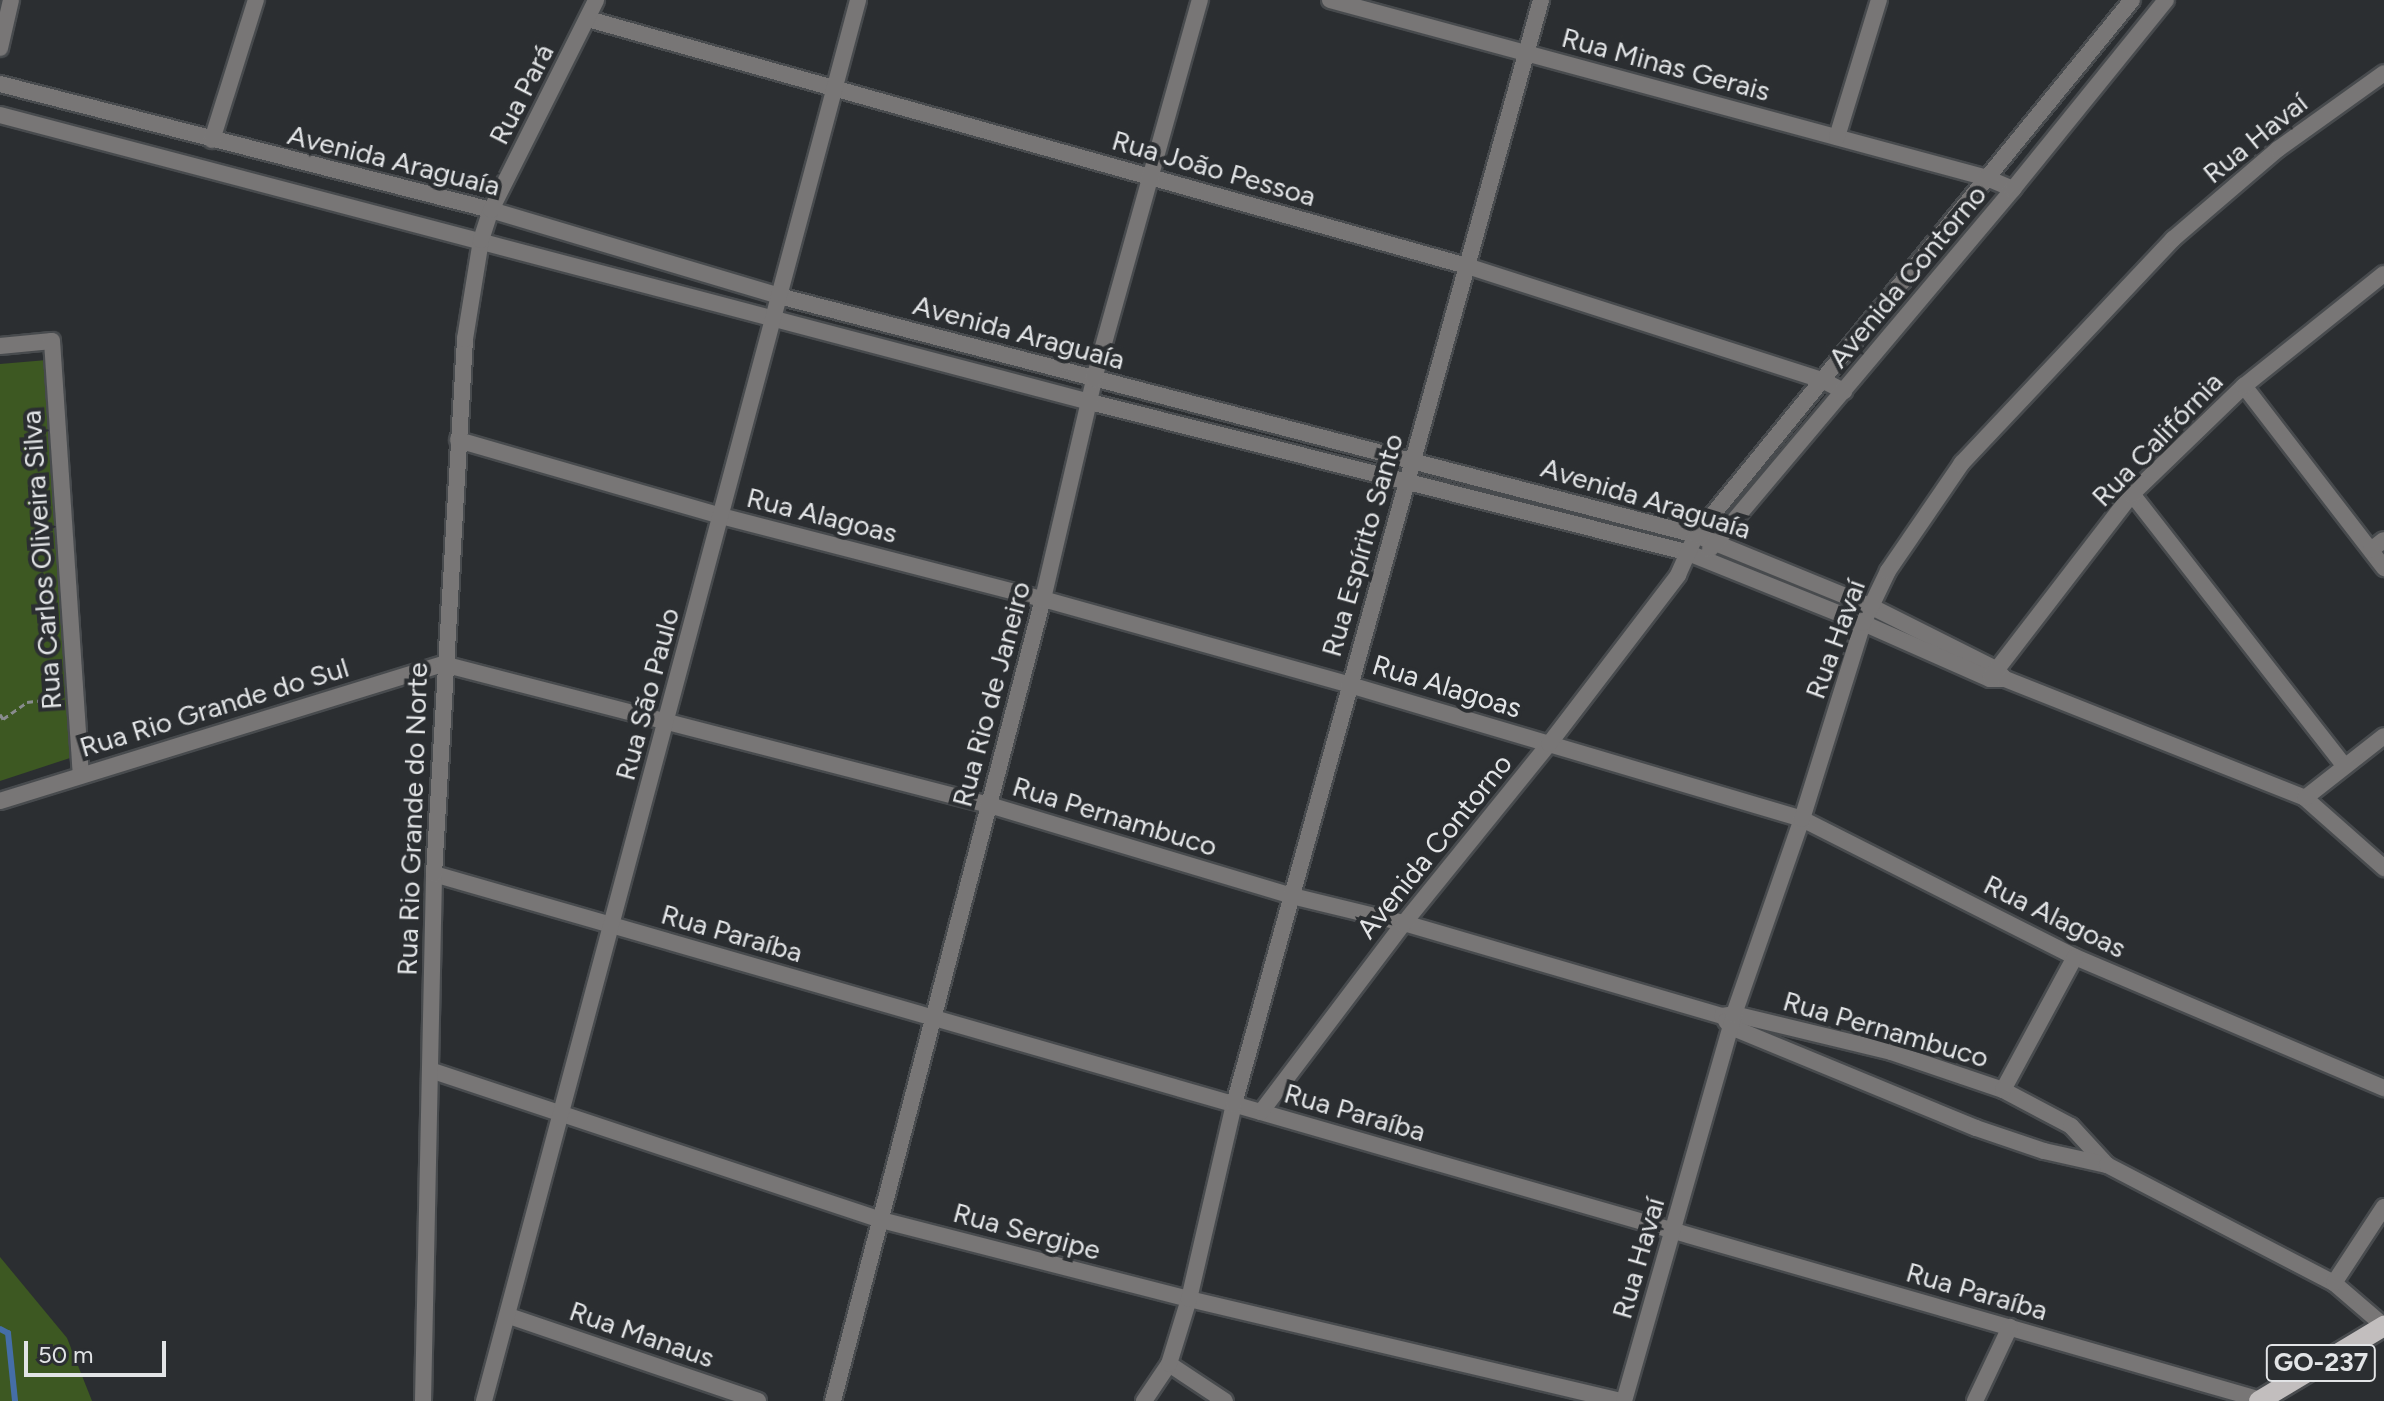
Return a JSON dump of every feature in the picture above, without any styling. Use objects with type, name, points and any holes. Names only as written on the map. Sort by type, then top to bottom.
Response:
[{"type":"main road","name":"GO-237","points":[[2260,1400],[2384,1326]]},
{"type":"street","points":[[0,48],[11,0]]},
{"type":"street","points":[[212,140],[256,0]]},
{"type":"street","name":"Rua Pará","points":[[481,240],[491,210],[596,0]]},
{"type":"street","name":"Rua São Paulo","points":[[484,1401],[858,0]]},
{"type":"street","name":"Rua Rio de Janeiro","points":[[833,1401],[1043,599],[1094,379],[1153,178],[1200,0]]},
{"type":"street","name":"Rua Minas Gerais","points":[[1330,0],[1987,178],[2013,189]]},
{"type":"street","name":"Rua Espírito Santo","points":[[1144,1401],[1169,1364],[1189,1299],[1234,1104],[1541,0]]},
{"type":"street","points":[[1837,137],[1879,0]]},
{"type":"street","name":"Avenida Contorno","points":[[1261,1112],[1404,923],[1549,744],[1678,575],[1696,535],[2132,0]]},
{"type":"street","name":"Avenida Contorno","points":[[1678,575],[1703,559],[2013,189],[2166,0]]},
{"type":"street","name":"Rua João Pessoa","points":[[588,19],[1467,266],[1822,380],[1844,391]]},
{"type":"street","name":"Rua Havaí","points":[[1623,1401],[1674,1231],[1729,1019],[1802,819],[1863,623],[1888,571],[1962,463],[2173,239],[2278,149],[2384,73]]},
{"type":"street","name":"Avenida Araguaía","points":[[0,84],[491,210],[779,296],[1696,535],[1870,606],[1997,676]]},
{"type":"street","name":"Avenida Araguaía","points":[[0,115],[773,316],[1090,402],[1686,552],[2305,798],[2384,868]]},
{"type":"street","name":"Rua Rio Grande do Norte","points":[[423,1401],[434,874],[443,664],[465,339],[481,240]]},
{"type":"street","name":"Rua Califórnia","points":[[1997,676],[2132,494],[2244,386],[2384,274]]},
{"type":"street","points":[[712,300],[718,277]]},
{"type":"street","name":"Rua Carlos Oliveira Silva","points":[[0,346],[52,341],[81,775]]},
{"type":"street","points":[[2244,386],[2377,545],[2384,568]]},
{"type":"street","name":"Rua Alagoas","points":[[458,440],[721,516],[1043,599],[1350,685],[1802,819],[2075,957],[2384,1088]]},
{"type":"street","points":[[2132,494],[2344,765]]},
{"type":"street","name":"Rua Rio Grande do Sul","points":[[0,801],[443,664]]},
{"type":"street","name":"Rua Pernambuco","points":[[443,664],[989,805],[1292,896],[1404,923],[1729,1019],[1891,1052],[2003,1090],[2071,1126],[2107,1165]]},
{"type":"street","points":[[2305,798],[2384,736]]},
{"type":"street","name":"Rua Paraíba","points":[[434,874],[2260,1400]]},
{"type":"street","points":[[2003,1090],[2075,957]]},
{"type":"street","name":"Rua Pernambuco","points":[[1729,1019],[1976,1128],[2044,1151],[2107,1165],[2334,1283],[2384,1326]]},
{"type":"street","name":"Rua Sergipe","points":[[430,1070],[881,1220],[1189,1299],[1623,1401]]},
{"type":"street","points":[[2334,1283],[2384,1207]]},
{"type":"street","name":"Rua Manaus","points":[[509,1316],[758,1401]]},
{"type":"street","points":[[1975,1401],[2010,1327]]},
{"type":"street","points":[[1169,1364],[1225,1401]]},
{"type":"path","points":[[0,714],[3,719],[27,702],[52,699]]},
{"type":"green space","points":[[47,360],[70,758],[0,781],[0,364]]},
{"type":"green space","points":[[0,1257],[67,1338],[92,1401],[0,1401]]},
{"type":"waterway","points":[[0,1329],[8,1333],[15,1401]]}]
